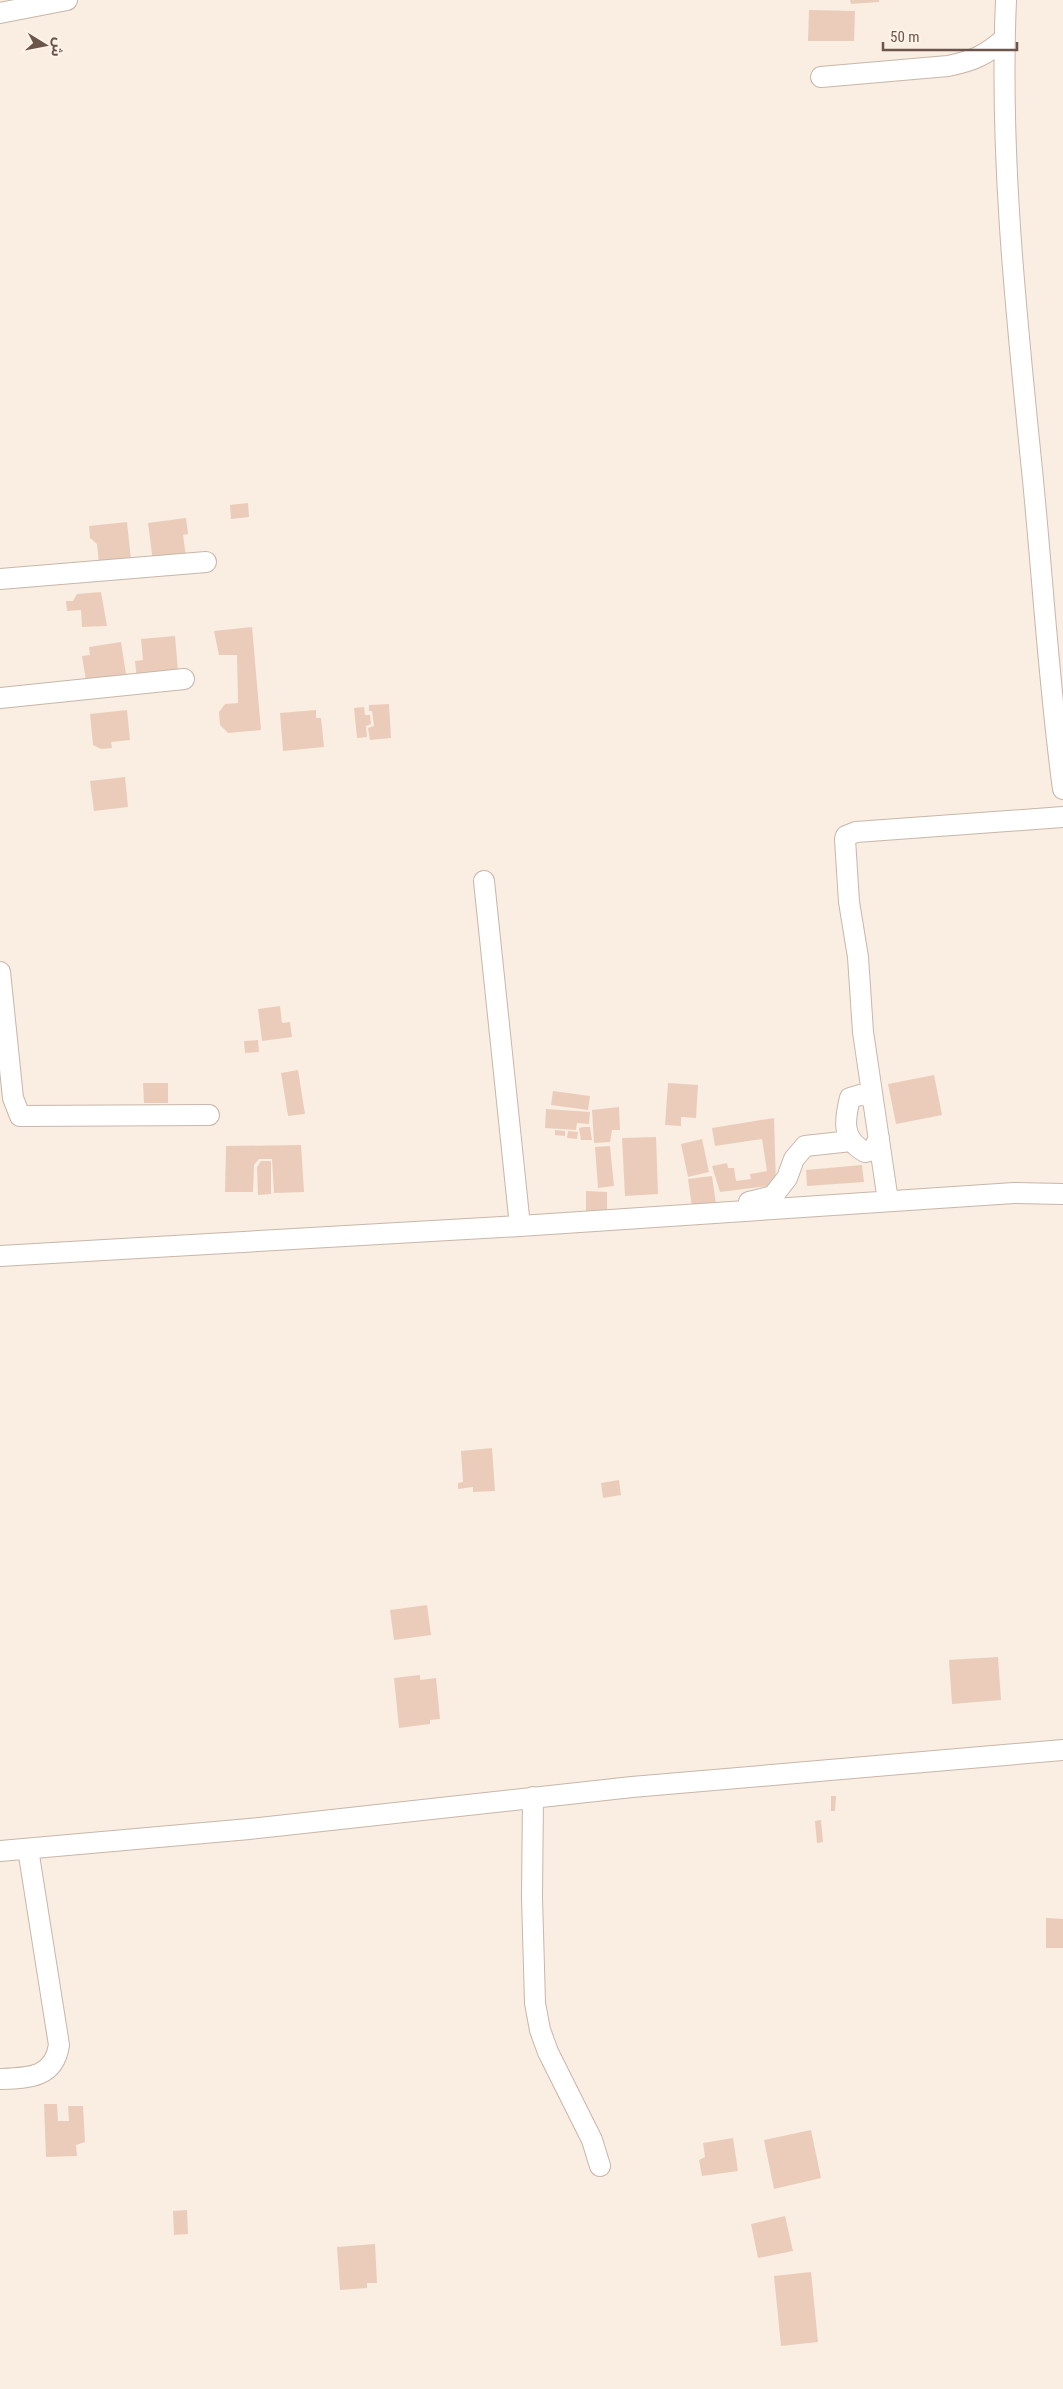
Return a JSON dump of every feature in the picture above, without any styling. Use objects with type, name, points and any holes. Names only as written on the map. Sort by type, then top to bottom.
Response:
[{"type":"street","points":[[0,13],[67,0]]},
{"type":"street","points":[[1006,0],[1004,39],[1010,256],[1036,512],[1051,698],[1063,789]]},
{"type":"street","points":[[821,78],[948,66],[967,62],[987,54],[1004,39]]},
{"type":"street","points":[[0,579],[206,562]]},
{"type":"street","points":[[0,698],[184,679]]},
{"type":"street","points":[[888,1201],[863,1032],[858,958],[849,902],[845,848],[846,836],[856,832],[1063,817]]},
{"type":"street","points":[[484,882],[520,1226]]},
{"type":"street","points":[[0,972],[13,1098],[20,1116],[209,1115]]},
{"type":"street","points":[[872,1096],[860,1095],[850,1098],[846,1114],[848,1135],[852,1145],[865,1152],[873,1150],[879,1138]]},
{"type":"street","points":[[728,1212],[749,1202],[773,1196],[788,1178],[794,1159],[805,1146],[850,1141]]},
{"type":"street","points":[[0,1256],[520,1226],[1014,1193],[1063,1194]]},
{"type":"street","points":[[0,1851],[250,1829],[652,1785],[1063,1750]]},
{"type":"street","points":[[533,1797],[534,2003],[540,2030],[548,2052],[592,2140],[600,2166]]},
{"type":"street","points":[[0,2078],[41,2074],[51,2068],[57,2058],[59,2045],[28,1848]]},
{"type":"building","points":[[850,0],[879,0],[879,2],[851,4]]},
{"type":"building","points":[[809,10],[855,11],[854,41],[808,41]]},
{"type":"building","points":[[248,503],[249,517],[231,519],[230,505]]},
{"type":"building","points":[[186,518],[188,534],[183,535],[186,557],[153,562],[148,523]]},
{"type":"building","points":[[127,522],[131,560],[99,564],[97,544],[90,538],[89,526]]},
{"type":"building","points":[[101,592],[107,626],[82,627],[81,610],[67,611],[66,601],[73,601],[77,594]]},
{"type":"building","points":[[252,627],[261,730],[228,733],[220,725],[219,712],[225,704],[238,703],[237,655],[219,655],[214,631]]},
{"type":"building","points":[[175,636],[178,671],[137,679],[135,661],[143,660],[141,639]]},
{"type":"building","points":[[121,642],[126,674],[86,681],[82,656],[90,655],[89,647]]},
{"type":"building","points":[[389,704],[391,738],[370,740],[368,728],[374,726],[372,711],[369,711],[369,705]]},
{"type":"building","points":[[364,707],[365,715],[370,715],[371,724],[366,726],[367,737],[357,738],[354,708]]},
{"type":"building","points":[[127,710],[130,740],[111,742],[112,748],[101,749],[93,745],[90,714]]},
{"type":"building","points":[[316,710],[316,718],[321,718],[324,747],[283,751],[280,713]]},
{"type":"building","points":[[125,777],[128,807],[94,811],[90,781]]},
{"type":"building","points":[[280,1006],[282,1023],[290,1022],[292,1037],[262,1041],[258,1009]]},
{"type":"building","points":[[258,1040],[259,1052],[245,1053],[244,1041]]},
{"type":"building","points":[[298,1070],[305,1114],[288,1116],[281,1073]]},
{"type":"building","points":[[934,1075],[942,1115],[896,1124],[888,1084]]},
{"type":"building","points":[[143,1083],[168,1083],[168,1103],[144,1103]]},
{"type":"building","points":[[668,1083],[698,1085],[696,1118],[681,1117],[681,1126],[665,1125]]},
{"type":"building","points":[[553,1091],[590,1096],[588,1110],[551,1105]]},
{"type":"building","points":[[619,1107],[620,1130],[612,1130],[610,1142],[594,1143],[592,1110]]},
{"type":"building","points":[[546,1109],[590,1112],[589,1124],[577,1123],[576,1130],[545,1128]]},
{"type":"building","points":[[774,1118],[776,1185],[720,1192],[712,1166],[727,1163],[728,1168],[734,1168],[736,1181],[751,1179],[750,1174],[767,1171],[762,1139],[715,1146],[712,1128]]},
{"type":"building","points":[[590,1127],[592,1140],[581,1140],[579,1128]]},
{"type":"building","points":[[555,1130],[565,1131],[565,1136],[555,1135]]},
{"type":"building","points":[[568,1131],[578,1132],[577,1139],[567,1138]]},
{"type":"building","points":[[656,1137],[658,1194],[625,1196],[622,1138]]},
{"type":"building","points":[[702,1139],[709,1172],[688,1177],[681,1144]]},
{"type":"building","points":[[301,1145],[304,1192],[274,1193],[272,1159],[259,1159],[254,1165],[253,1192],[225,1192],[226,1146]]},
{"type":"building","points":[[610,1146],[614,1186],[598,1188],[595,1147]]},
{"type":"building","points":[[261,1161],[271,1161],[271,1194],[258,1195],[257,1167]]},
{"type":"building","points":[[862,1165],[864,1182],[807,1186],[806,1170]]},
{"type":"building","points":[[712,1176],[716,1204],[692,1207],[688,1179]]},
{"type":"building","points":[[586,1191],[607,1192],[607,1216],[586,1215]]},
{"type":"building","points":[[492,1448],[495,1491],[473,1492],[473,1487],[458,1489],[458,1483],[463,1482],[461,1451]]},
{"type":"building","points":[[619,1480],[621,1495],[603,1498],[601,1483]]},
{"type":"building","points":[[427,1605],[431,1635],[394,1640],[390,1610]]},
{"type":"building","points":[[998,1657],[1001,1700],[952,1704],[949,1660]]},
{"type":"building","points":[[420,1675],[420,1680],[436,1678],[440,1719],[430,1720],[430,1724],[399,1728],[394,1678]]},
{"type":"building","points":[[831,1796],[836,1796],[835,1811],[831,1811]]},
{"type":"building","points":[[821,1820],[823,1842],[817,1843],[815,1821]]},
{"type":"building","points":[[1046,1918],[1063,1919],[1063,1948],[1046,1948]]},
{"type":"building","points":[[44,2104],[57,2104],[58,2121],[69,2121],[68,2106],[83,2106],[85,2142],[76,2145],[77,2156],[46,2157]]},
{"type":"building","points":[[811,2130],[821,2178],[774,2189],[764,2140]]},
{"type":"building","points":[[733,2138],[738,2171],[702,2176],[699,2160],[705,2157],[703,2143]]},
{"type":"building","points":[[187,2210],[188,2234],[174,2235],[173,2211]]},
{"type":"building","points":[[785,2216],[793,2251],[758,2258],[751,2224]]},
{"type":"building","points":[[375,2244],[377,2283],[367,2283],[367,2288],[340,2290],[337,2247]]},
{"type":"building","points":[[811,2272],[818,2342],[781,2346],[774,2276]]}]
